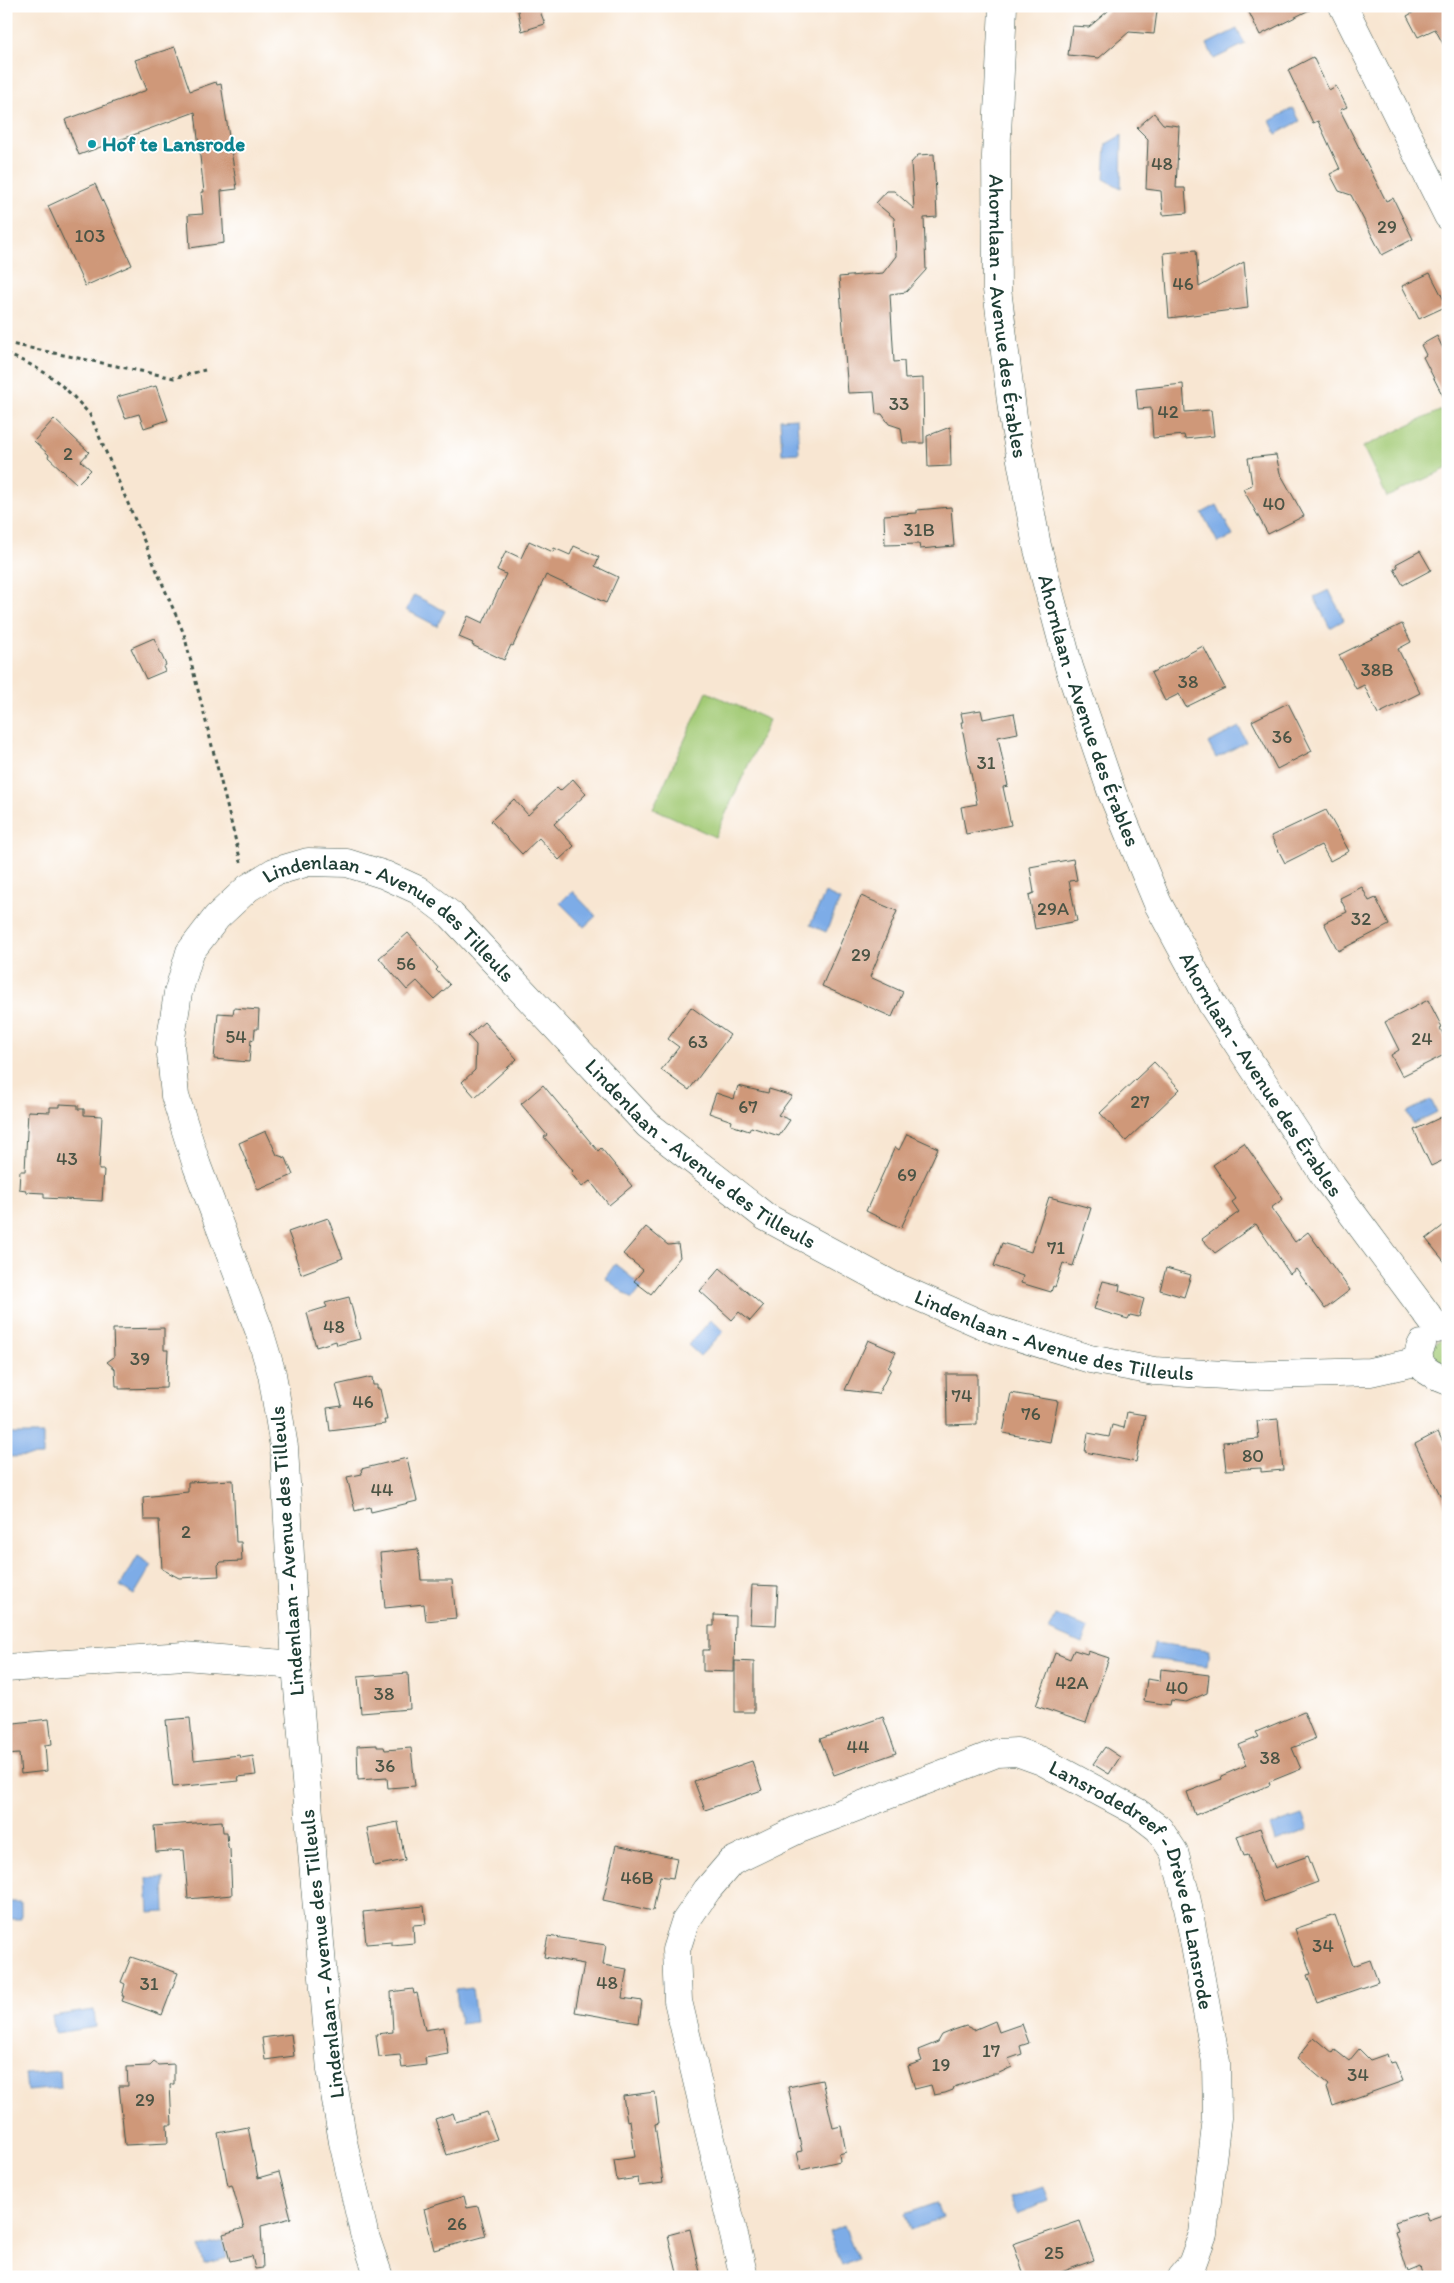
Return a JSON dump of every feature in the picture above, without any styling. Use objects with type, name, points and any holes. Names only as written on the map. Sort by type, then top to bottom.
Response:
[{"type":"street","name":"Ahornlaan - Avenue des Érables","points":[[1003,6],[996,156],[997,289],[1013,417],[1037,546],[1069,667],[1112,793],[1158,904],[1213,1006],[1328,1181],[1443,1329],[1426,1336],[1420,1348],[1420,1361]]},
{"type":"street","points":[[1343,6],[1448,216]]},
{"type":"street","name":"Lindenlaan - Avenue des Tilleuls","points":[[379,2277],[364,2233],[343,2142],[331,2070],[296,1665],[284,1447],[272,1374],[259,1330],[197,1166],[175,1096],[170,1044],[178,993],[190,952],[217,917],[248,888],[274,872],[308,862],[346,863],[386,876],[418,890],[451,915],[648,1126],[766,1217],[892,1285],[990,1328],[1090,1359],[1154,1371],[1242,1376],[1370,1372],[1420,1361]]},
{"type":"street","points":[[1420,1361],[1426,1371],[1436,1378],[1447,1380]]},
{"type":"street","points":[[6,1668],[184,1656],[296,1665]]},
{"type":"street","name":"Lansrodedreef - Drève de Lansrode","points":[[744,2277],[678,2001],[676,1950],[685,1922],[707,1890],[731,1862],[798,1830],[996,1753],[1017,1752],[1042,1761],[1137,1812],[1159,1829],[1174,1852],[1186,1896],[1216,2062],[1216,2118],[1203,2234],[1192,2264],[1181,2277]]},
{"type":"path","points":[[6,343],[174,378],[205,370]]},
{"type":"path","points":[[6,354],[35,365],[67,388],[90,414],[184,634],[208,724],[231,829],[248,888]]},
{"type":"green space","points":[[1448,407],[1448,468],[1387,497],[1363,447]]},
{"type":"green space","points":[[707,692],[769,720],[715,837],[653,808]]},
{"type":"green space","points":[[1442,1339],[1448,1340],[1448,1364],[1440,1365],[1431,1357],[1432,1345]]},
{"type":"water","points":[[1237,29],[1245,44],[1214,59],[1207,44]]},
{"type":"water","points":[[1293,108],[1300,121],[1276,134],[1270,121]]},
{"type":"water","points":[[1122,135],[1121,188],[1104,179],[1106,144]]},
{"type":"water","points":[[797,418],[799,453],[782,454],[780,419]]},
{"type":"water","points":[[1217,505],[1233,536],[1218,543],[1202,513]]},
{"type":"water","points":[[1329,590],[1344,620],[1330,628],[1314,597]]},
{"type":"water","points":[[414,595],[445,611],[437,626],[406,610]]},
{"type":"water","points":[[1239,727],[1246,742],[1216,758],[1208,743]]},
{"type":"water","points":[[572,891],[596,916],[584,927],[560,903]]},
{"type":"water","points":[[825,893],[840,900],[826,932],[810,925]]},
{"type":"water","points":[[1431,1100],[1437,1112],[1413,1124],[1407,1112]]},
{"type":"water","points":[[615,1264],[642,1286],[632,1299],[605,1278]]},
{"type":"water","points":[[711,1320],[724,1331],[700,1356],[688,1345]]},
{"type":"water","points":[[6,1434],[43,1434],[43,1456],[6,1457]]},
{"type":"water","points":[[138,1556],[152,1565],[134,1595],[120,1586]]},
{"type":"water","points":[[1056,1615],[1088,1628],[1082,1644],[1049,1630]]},
{"type":"water","points":[[1154,1643],[1209,1650],[1207,1666],[1151,1659]]},
{"type":"water","points":[[1302,1815],[1308,1830],[1275,1842],[1270,1826]]},
{"type":"water","points":[[147,1878],[164,1878],[165,1912],[149,1913]]},
{"type":"water","points":[[6,1902],[21,1902],[21,1919],[6,1919]]},
{"type":"water","points":[[472,1988],[476,2022],[460,2024],[456,1990]]},
{"type":"water","points":[[94,2010],[96,2027],[55,2033],[52,2016]]},
{"type":"water","points":[[60,2071],[61,2088],[27,2091],[25,2074]]},
{"type":"water","points":[[1043,2187],[1048,2202],[1016,2214],[1010,2198]]},
{"type":"water","points":[[937,2203],[943,2218],[910,2230],[905,2214]]},
{"type":"water","points":[[844,2226],[857,2258],[842,2265],[829,2232]]},
{"type":"water","points":[[223,2241],[227,2258],[204,2264],[199,2247]]},
{"type":"building","points":[[517,6],[538,6],[545,24],[522,31]]},
{"type":"building","points":[[1108,6],[1138,6],[1138,9],[1157,11],[1154,34],[1129,32],[1099,58],[1068,55],[1072,26],[1089,27],[1108,11]]},
{"type":"building","points":[[1246,6],[1317,6],[1260,35]]},
{"type":"building","points":[[1425,6],[1448,6],[1448,53],[1435,29],[1418,37],[1407,16]]},
{"type":"building","name":"Hof te Lansrode","points":[[175,47],[190,91],[216,82],[217,85],[221,84],[237,189],[221,191],[224,243],[190,248],[188,215],[203,214],[201,192],[204,192],[195,112],[79,155],[65,120],[147,90],[135,60]]},
{"type":"building","points":[[1313,57],[1329,90],[1336,86],[1347,107],[1340,110],[1386,201],[1393,198],[1413,239],[1382,255],[1351,195],[1339,191],[1330,174],[1340,169],[1318,121],[1313,123],[1288,70]]},
{"type":"building","points":[[1154,113],[1163,124],[1179,126],[1176,188],[1185,188],[1187,213],[1163,215],[1161,191],[1146,189],[1148,139],[1137,128]]},
{"type":"building","points":[[934,154],[937,217],[924,218],[926,270],[906,292],[890,294],[894,362],[904,361],[905,379],[923,378],[924,443],[903,443],[901,428],[889,424],[882,414],[876,414],[874,392],[848,393],[839,277],[883,273],[896,256],[894,218],[876,203],[887,191],[894,191],[914,209],[911,163],[918,155]]},
{"type":"building","name":"Hof te Lansrode","points":[[95,184],[132,265],[85,286],[48,206]]},
{"type":"building","points":[[1196,250],[1199,287],[1244,262],[1248,308],[1169,318],[1164,253]]},
{"type":"building","points":[[1430,273],[1447,306],[1419,319],[1402,286]]},
{"type":"building","points":[[1437,336],[1448,359],[1448,406],[1423,357],[1426,355],[1421,345]]},
{"type":"building","points":[[1183,384],[1185,412],[1211,410],[1214,436],[1185,439],[1184,435],[1153,438],[1151,408],[1138,409],[1136,389]]},
{"type":"building","points":[[156,386],[168,420],[144,428],[139,414],[125,418],[117,397]]},
{"type":"building","points":[[54,419],[89,452],[81,461],[91,470],[77,484],[34,441]]},
{"type":"building","points":[[950,427],[951,466],[928,467],[927,436]]},
{"type":"building","points":[[1276,455],[1280,473],[1304,516],[1268,534],[1243,489],[1252,485],[1248,458]]},
{"type":"building","points":[[951,507],[954,546],[920,549],[919,544],[885,545],[884,515],[917,513],[917,510]]},
{"type":"building","points":[[529,541],[553,552],[554,548],[570,555],[574,546],[599,557],[595,566],[618,577],[606,603],[546,575],[513,646],[511,645],[504,660],[459,637],[468,616],[483,623],[506,574],[497,570],[506,551],[521,558]]},
{"type":"building","points":[[1420,551],[1431,570],[1403,585],[1394,569],[1398,567],[1396,564]]},
{"type":"building","points":[[1402,624],[1411,642],[1398,649],[1420,693],[1378,714],[1364,685],[1356,689],[1339,655]]},
{"type":"building","points":[[154,638],[166,665],[163,667],[165,671],[146,679],[131,648]]},
{"type":"building","points":[[1203,646],[1225,688],[1186,707],[1179,694],[1165,701],[1151,673]]},
{"type":"building","points":[[1288,703],[1312,751],[1277,769],[1252,721]]},
{"type":"building","points":[[981,710],[983,719],[1014,713],[1018,733],[998,737],[1008,786],[1003,787],[1011,825],[966,834],[961,807],[977,804],[961,722],[963,722],[961,713]]},
{"type":"building","points":[[573,779],[586,794],[554,824],[574,846],[559,860],[539,838],[522,854],[491,821],[514,799],[528,815],[557,788],[560,791]]},
{"type":"building","points":[[1326,810],[1349,851],[1330,861],[1321,845],[1285,863],[1271,836]]},
{"type":"building","points":[[1073,859],[1077,880],[1069,881],[1077,921],[1035,929],[1029,895],[1034,893],[1030,867]]},
{"type":"building","points":[[1362,887],[1369,901],[1376,898],[1389,925],[1338,951],[1324,923],[1347,912],[1340,898]]},
{"type":"building","points":[[861,896],[897,911],[870,977],[903,992],[892,1017],[822,986]]},
{"type":"building","points":[[408,933],[450,985],[434,999],[417,981],[407,990],[379,958]]},
{"type":"building","points":[[1428,1000],[1442,1027],[1440,1028],[1448,1045],[1448,1053],[1402,1076],[1391,1055],[1399,1050],[1385,1022]]},
{"type":"building","points":[[691,1007],[730,1035],[689,1090],[661,1070],[679,1047],[668,1039]]},
{"type":"building","points":[[234,1008],[259,1010],[258,1029],[255,1029],[254,1040],[251,1039],[249,1062],[214,1059],[218,1013],[233,1014]]},
{"type":"building","points":[[484,1022],[517,1059],[475,1097],[462,1082],[475,1070],[476,1045],[468,1036]]},
{"type":"building","points":[[1154,1062],[1180,1089],[1126,1141],[1100,1113]]},
{"type":"building","points":[[543,1085],[598,1151],[601,1148],[632,1186],[609,1205],[590,1181],[582,1187],[571,1173],[573,1171],[544,1137],[547,1135],[521,1104]]},
{"type":"building","points":[[738,1086],[768,1093],[769,1089],[792,1096],[778,1115],[790,1120],[779,1136],[751,1127],[749,1131],[731,1125],[732,1121],[709,1113],[716,1093],[734,1099]]},
{"type":"building","points":[[60,1104],[78,1105],[78,1109],[84,1109],[84,1115],[102,1116],[99,1170],[104,1170],[102,1201],[44,1198],[44,1193],[25,1192],[26,1190],[19,1189],[20,1171],[25,1171],[28,1111],[50,1112],[50,1107],[60,1107]]},
{"type":"building","points":[[1448,1114],[1448,1158],[1431,1166],[1414,1130]]},
{"type":"building","points":[[266,1131],[277,1155],[286,1158],[293,1175],[258,1190],[239,1143]]},
{"type":"building","points":[[907,1134],[938,1148],[901,1228],[866,1211],[895,1147],[899,1150]]},
{"type":"building","points":[[1244,1143],[1283,1199],[1271,1208],[1295,1242],[1308,1232],[1350,1290],[1325,1309],[1296,1269],[1290,1274],[1256,1224],[1215,1253],[1202,1239],[1239,1212],[1232,1202],[1236,1199],[1213,1165]]},
{"type":"building","points":[[1049,1197],[1091,1208],[1073,1266],[1063,1263],[1055,1287],[1053,1286],[1051,1292],[1021,1283],[1023,1276],[994,1266],[1002,1243],[1031,1252]]},
{"type":"building","points":[[328,1218],[343,1258],[301,1274],[295,1255],[297,1255],[288,1232]]},
{"type":"building","points":[[1448,1222],[1448,1266],[1426,1239]]},
{"type":"building","points":[[646,1227],[668,1245],[678,1244],[680,1257],[651,1294],[634,1281],[643,1270],[623,1254]]},
{"type":"building","points":[[720,1268],[763,1306],[750,1321],[739,1312],[732,1320],[700,1291]]},
{"type":"building","points":[[1166,1268],[1191,1275],[1184,1297],[1160,1290]]},
{"type":"building","points":[[1103,1281],[1120,1285],[1119,1291],[1144,1299],[1139,1317],[1130,1315],[1128,1319],[1094,1309]]},
{"type":"building","points":[[349,1297],[360,1339],[337,1345],[336,1341],[316,1347],[307,1313],[327,1307],[325,1303]]},
{"type":"building","points":[[164,1328],[164,1350],[168,1350],[166,1388],[119,1389],[119,1386],[116,1386],[115,1369],[107,1362],[114,1357],[113,1329]]},
{"type":"building","points":[[868,1340],[896,1352],[888,1368],[891,1369],[878,1394],[845,1390]]},
{"type":"building","points":[[946,1374],[977,1374],[977,1424],[947,1425]]},
{"type":"building","points":[[372,1377],[373,1385],[377,1385],[377,1389],[380,1389],[387,1420],[384,1420],[385,1424],[330,1431],[327,1408],[342,1406],[336,1385]]},
{"type":"building","points":[[1011,1393],[1058,1401],[1050,1442],[1003,1433]]},
{"type":"building","points":[[1127,1412],[1145,1415],[1136,1462],[1085,1452],[1088,1433],[1109,1437],[1112,1425],[1124,1428]]},
{"type":"building","points":[[1278,1419],[1283,1470],[1261,1472],[1261,1468],[1226,1470],[1223,1442],[1259,1439],[1257,1421]]},
{"type":"building","points":[[1438,1432],[1448,1452],[1448,1511],[1415,1444]]},
{"type":"building","points":[[407,1458],[417,1501],[371,1512],[370,1507],[355,1511],[347,1477],[362,1474],[361,1469]]},
{"type":"building","points":[[233,1480],[236,1542],[241,1542],[242,1561],[221,1562],[218,1565],[219,1576],[179,1578],[162,1569],[159,1520],[144,1520],[143,1497],[188,1492],[188,1482]]},
{"type":"building","points":[[418,1549],[421,1580],[452,1580],[456,1618],[426,1621],[424,1604],[385,1608],[380,1553]]},
{"type":"building","points":[[752,1585],[778,1586],[776,1625],[750,1624]]},
{"type":"building","points":[[714,1615],[735,1616],[734,1672],[703,1671],[703,1650],[709,1650],[709,1626],[714,1626]]},
{"type":"building","points":[[1074,1650],[1087,1654],[1088,1651],[1109,1658],[1086,1723],[1036,1706],[1055,1653],[1070,1659]]},
{"type":"building","points":[[735,1661],[754,1662],[754,1712],[735,1712]]},
{"type":"building","points":[[1161,1669],[1209,1675],[1207,1693],[1186,1702],[1171,1700],[1170,1705],[1144,1701],[1147,1679],[1160,1681]]},
{"type":"building","points":[[408,1673],[410,1709],[361,1713],[358,1677]]},
{"type":"building","points":[[1304,1712],[1315,1739],[1292,1748],[1301,1769],[1269,1782],[1270,1785],[1195,1815],[1187,1792],[1222,1779],[1221,1776],[1247,1765],[1239,1745],[1259,1737],[1256,1732]]},
{"type":"building","points":[[883,1717],[896,1753],[834,1775],[820,1739]]},
{"type":"building","points":[[190,1718],[194,1760],[240,1755],[241,1758],[253,1756],[256,1775],[238,1777],[239,1781],[173,1787],[166,1720]]},
{"type":"building","points":[[49,1719],[52,1744],[45,1745],[47,1771],[21,1774],[19,1754],[6,1755],[6,1724]]},
{"type":"building","points":[[377,1745],[377,1747],[384,1747],[385,1750],[411,1748],[415,1786],[388,1788],[387,1778],[358,1780],[357,1746]]},
{"type":"building","points":[[1105,1747],[1120,1757],[1109,1774],[1093,1764]]},
{"type":"building","points":[[752,1761],[762,1790],[705,1810],[694,1781]]},
{"type":"building","points":[[222,1821],[223,1832],[227,1832],[228,1847],[230,1849],[232,1895],[188,1899],[184,1850],[156,1852],[154,1826]]},
{"type":"building","points":[[398,1822],[405,1860],[374,1866],[367,1828]]},
{"type":"building","points":[[1260,1828],[1275,1868],[1308,1856],[1318,1882],[1264,1902],[1248,1855],[1244,1856],[1237,1836]]},
{"type":"building","points":[[616,1845],[677,1858],[673,1878],[660,1876],[653,1911],[603,1900]]},
{"type":"building","points":[[424,1906],[426,1924],[413,1925],[414,1943],[392,1945],[392,1942],[366,1944],[363,1912]]},
{"type":"building","points":[[1335,1915],[1353,1966],[1370,1960],[1378,1982],[1317,2003],[1307,1975],[1311,1974],[1295,1929]]},
{"type":"building","points":[[548,1936],[606,1945],[603,1965],[627,1969],[622,1998],[642,2001],[639,2023],[575,2012],[584,1964],[544,1957]]},
{"type":"building","points":[[131,1957],[178,1973],[162,2015],[122,2001],[125,1984],[121,1982]]},
{"type":"building","points":[[413,1989],[414,1994],[417,1993],[425,2030],[444,2027],[448,2054],[425,2058],[426,2065],[402,2068],[400,2055],[379,2057],[376,2034],[393,2032],[391,1992]]},
{"type":"building","points":[[995,2021],[999,2032],[1022,2024],[1029,2043],[1020,2046],[1022,2054],[1008,2059],[1012,2067],[997,2074],[954,2087],[953,2090],[945,2093],[934,2095],[931,2085],[915,2089],[908,2066],[922,2061],[918,2050],[938,2042],[942,2035],[954,2030],[966,2026],[974,2030]]},
{"type":"building","points":[[291,2034],[294,2056],[265,2060],[262,2038]]},
{"type":"building","points":[[1314,2037],[1333,2053],[1335,2050],[1349,2061],[1359,2049],[1370,2060],[1387,2054],[1390,2063],[1395,2062],[1403,2081],[1333,2106],[1327,2088],[1329,2085],[1297,2058]]},
{"type":"building","points":[[154,2062],[158,2065],[174,2064],[174,2084],[170,2084],[172,2125],[167,2125],[168,2143],[125,2145],[119,2086],[128,2086],[127,2067],[150,2066]]},
{"type":"building","points":[[822,2080],[833,2128],[841,2126],[846,2152],[839,2154],[840,2161],[801,2170],[797,2152],[802,2151],[788,2087]]},
{"type":"building","points":[[655,2092],[659,2123],[655,2124],[663,2183],[639,2186],[638,2178],[617,2181],[614,2160],[635,2157],[630,2120],[627,2121],[623,2096]]},
{"type":"building","points":[[487,2112],[497,2139],[447,2155],[435,2119],[453,2113],[456,2122]]},
{"type":"building","points":[[248,2127],[258,2178],[279,2172],[291,2218],[261,2226],[263,2268],[255,2269],[252,2256],[230,2261],[223,2234],[244,2228],[232,2185],[228,2186],[218,2133]]},
{"type":"building","points":[[464,2196],[467,2208],[478,2206],[486,2236],[434,2250],[424,2209]]},
{"type":"building","points":[[1425,2212],[1428,2220],[1448,2213],[1448,2277],[1423,2277],[1420,2267],[1408,2272],[1395,2232],[1398,2231],[1395,2222]]},
{"type":"building","points":[[1080,2221],[1094,2260],[1048,2277],[1025,2277],[1013,2244]]},
{"type":"building","points":[[690,2229],[701,2277],[678,2277],[668,2235]]},
{"type":"place","name":"Hof te Lansrode","points":[[92,144]]}]
